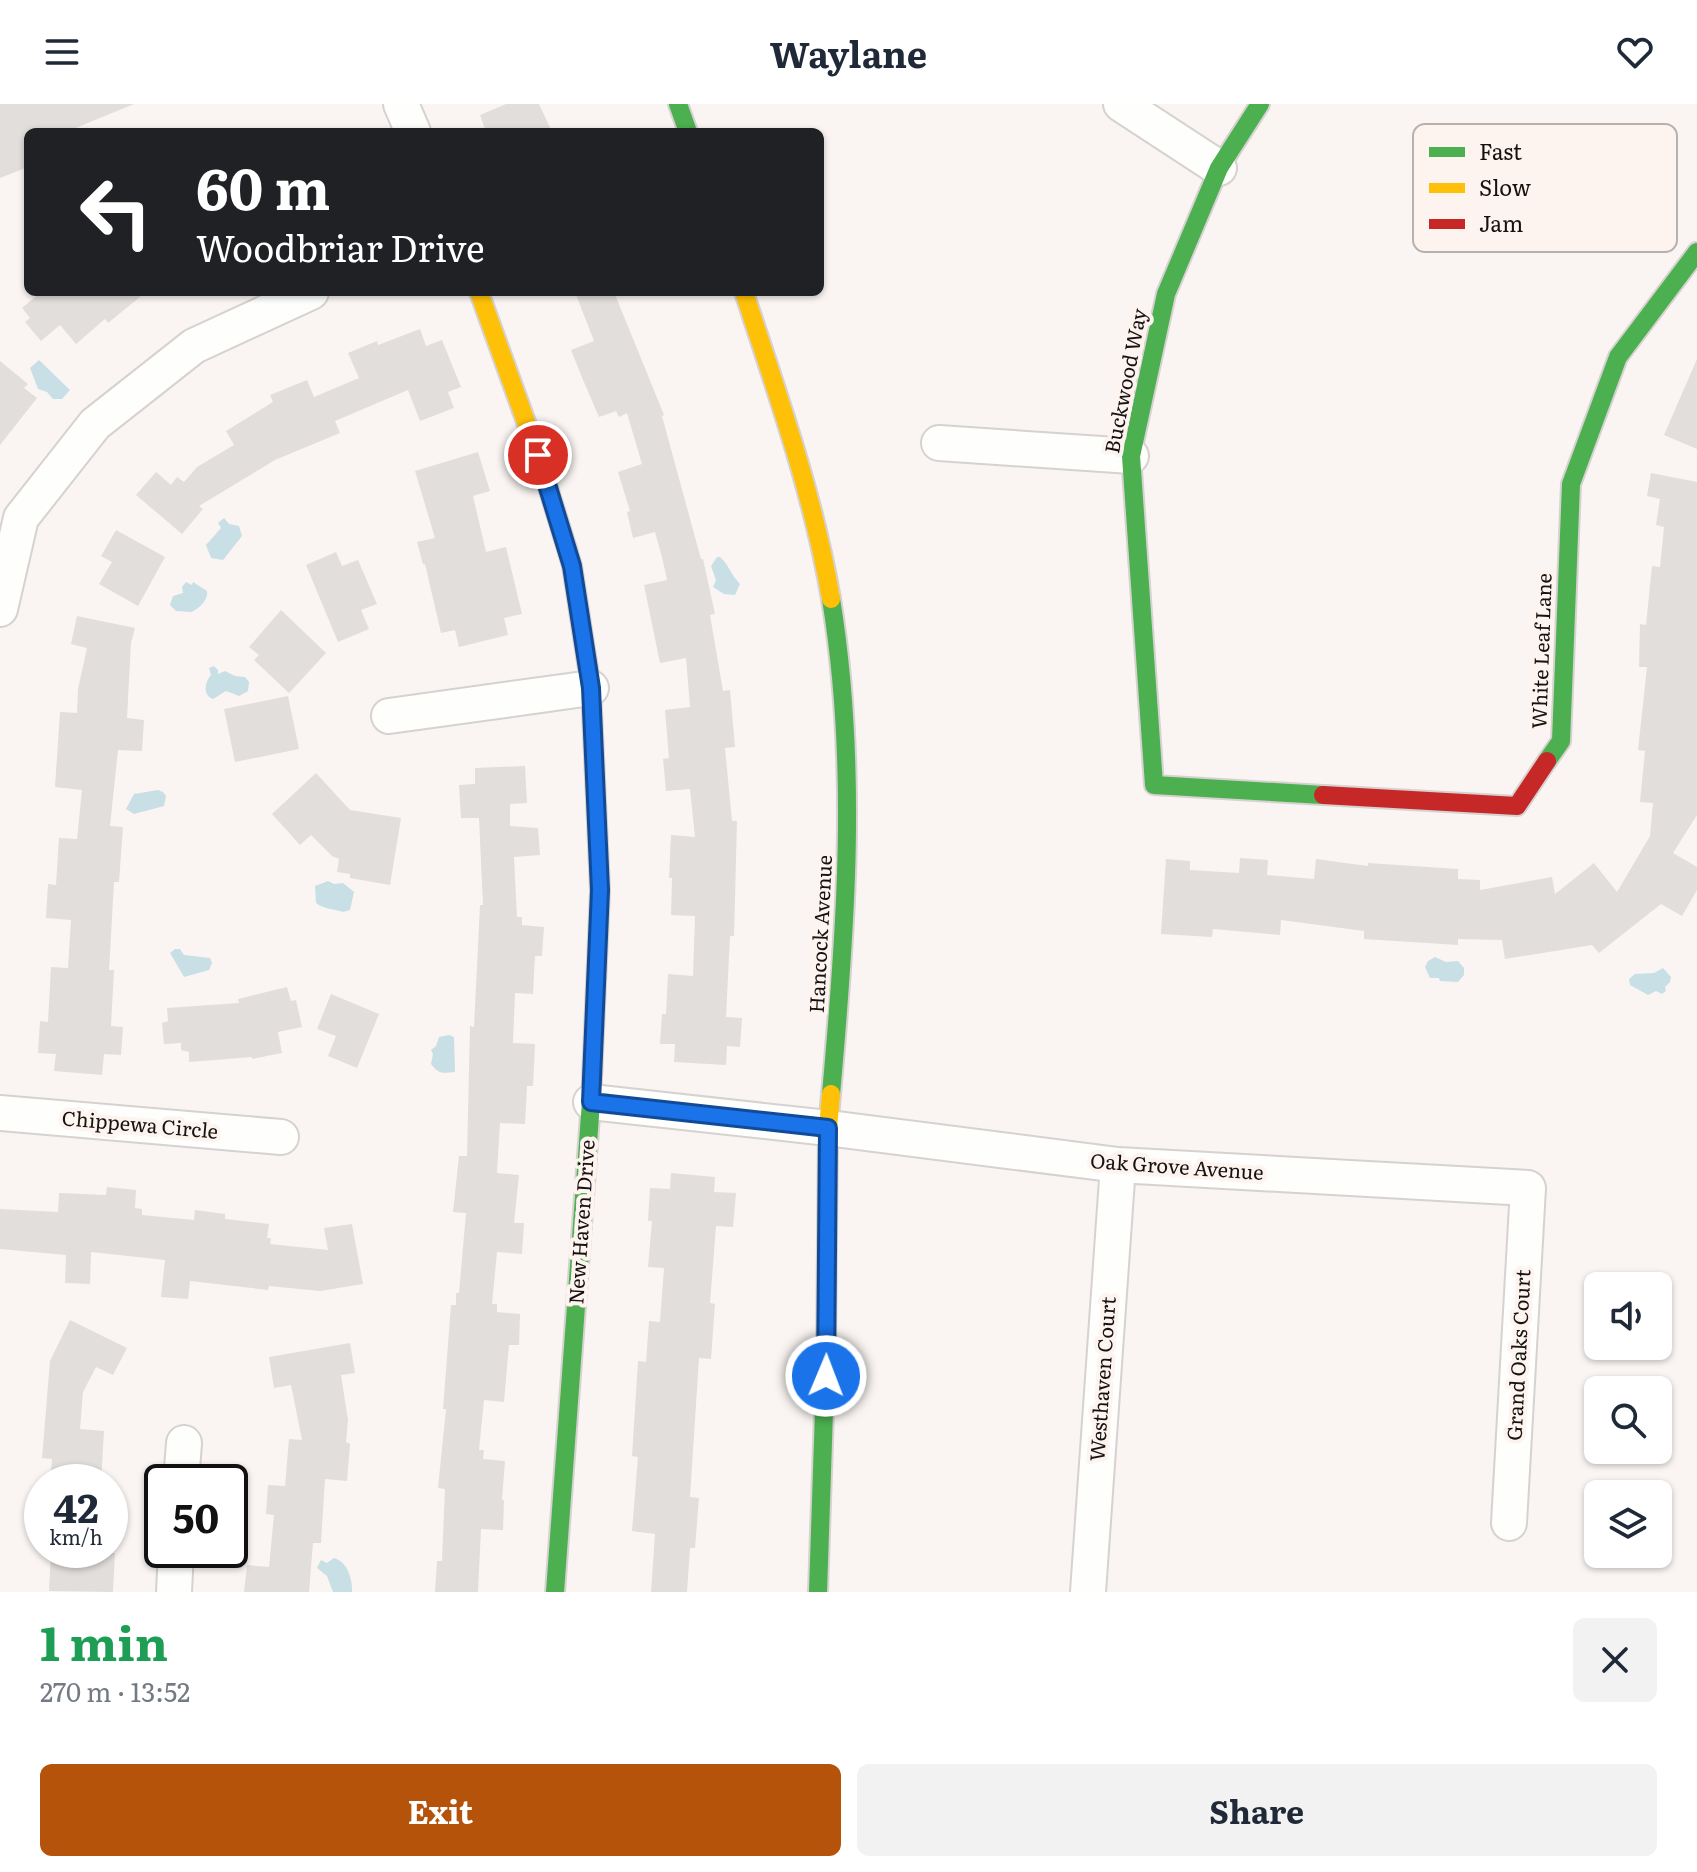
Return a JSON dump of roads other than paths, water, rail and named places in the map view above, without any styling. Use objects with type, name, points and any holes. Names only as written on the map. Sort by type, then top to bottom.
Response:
[{"type":"street","points":[[401,104],[411,128]]},
{"type":"street","points":[[678,104],[687,128]]},
{"type":"street","points":[[1121,104],[1219,168]]},
{"type":"street","name":"Buckwood Way","points":[[1154,785],[1131,456],[1166,294],[1219,168],[1260,104]]},
{"type":"street","name":"White Leaf Lane","points":[[1154,785],[1517,806],[1561,741],[1571,484],[1618,357],[1697,252]]},
{"type":"street","points":[[0,609],[10,514],[95,424],[194,346],[302,296]]},
{"type":"street","name":"New Haven Drive","points":[[480,296],[538,455],[572,566],[591,688],[600,890],[591,1102],[555,1592]]},
{"type":"street","name":"Hancock Avenue","points":[[745,296],[802,471],[824,559],[838,644],[848,818],[845,945],[828,1128],[826,1376],[818,1592]]},
{"type":"street","points":[[939,443],[1131,456]]},
{"type":"street","points":[[389,716],[591,688]]},
{"type":"street","name":"Oak Grove Avenue","points":[[591,1102],[1118,1165],[1528,1188]]},
{"type":"street","name":"Chippewa Circle","points":[[0,1113],[281,1137]]},
{"type":"street","name":"Westhaven Court","points":[[1088,1592],[1118,1165]]},
{"type":"street","name":"Grand Oaks Court","points":[[1509,1523],[1528,1188]]},
{"type":"street","points":[[182,1464],[184,1443]]},
{"type":"street","points":[[174,1592],[175,1568]]},
{"type":"water","points":[[39,360],[70,390],[62,399],[53,399],[47,392],[38,389],[30,368]]},
{"type":"water","points":[[224,518],[229,524],[239,526],[242,536],[223,560],[211,558],[206,545],[221,528],[218,523]]},
{"type":"water","points":[[717,557],[723,560],[740,584],[735,595],[724,594],[713,587],[716,580],[711,566]]},
{"type":"water","points":[[186,582],[192,585],[193,582],[207,591],[206,597],[191,612],[176,611],[170,605],[173,596],[183,593],[182,587]]},
{"type":"water","points":[[214,666],[218,674],[225,671],[245,677],[249,682],[248,691],[239,696],[226,691],[213,699],[210,697],[206,685],[211,675],[209,668]]},
{"type":"water","points":[[158,790],[166,796],[164,806],[134,814],[126,809],[134,794]]},
{"type":"water","points":[[328,881],[343,883],[354,892],[350,910],[343,912],[316,903],[315,886]]},
{"type":"water","points":[[180,949],[184,955],[210,958],[212,963],[209,970],[184,977],[170,953]]},
{"type":"water","points":[[1435,957],[1446,962],[1458,961],[1464,968],[1464,975],[1458,982],[1430,978],[1425,967]]},
{"type":"water","points":[[1663,968],[1671,977],[1662,994],[1656,991],[1648,995],[1630,985],[1629,979],[1635,974],[1654,973]]},
{"type":"water","points":[[439,1037],[454,1037],[455,1072],[442,1072],[431,1064],[431,1050]]},
{"type":"water","points":[[334,1558],[348,1572],[352,1592],[333,1592],[327,1576],[317,1568],[321,1560],[327,1563]]}]
